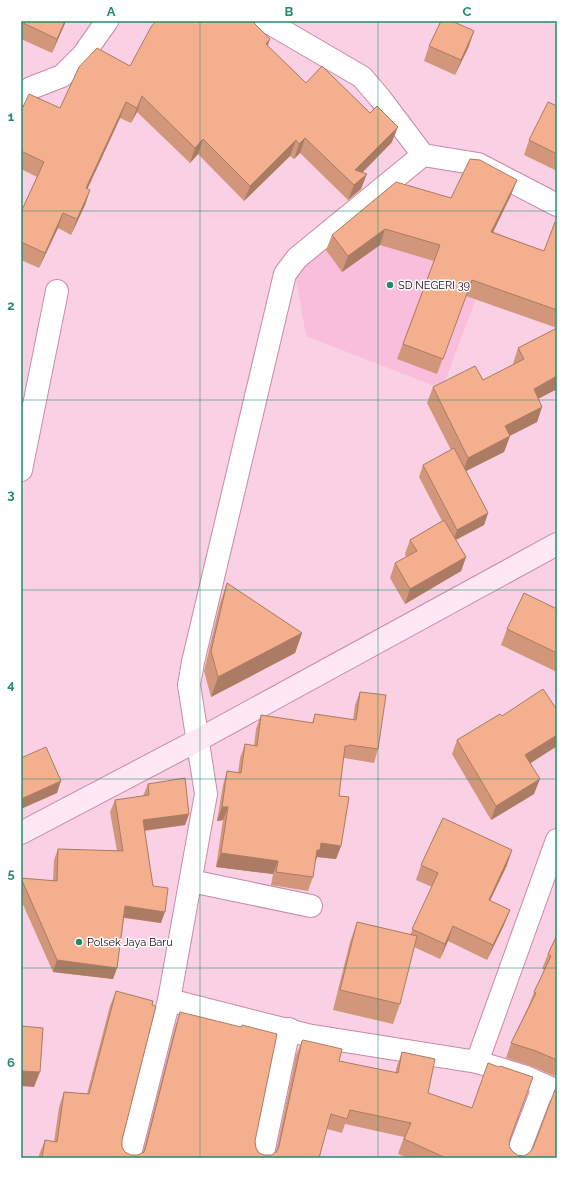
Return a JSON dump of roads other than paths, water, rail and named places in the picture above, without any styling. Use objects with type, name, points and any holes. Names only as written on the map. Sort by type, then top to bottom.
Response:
[{"type":"main road","points":[[21,833],[198,740],[557,544]]},
{"type":"street","points":[[21,94],[31,88],[62,76],[83,55],[107,21]]},
{"type":"street","points":[[266,21],[362,77],[423,154],[478,164],[557,205]]},
{"type":"street","points":[[129,1158],[169,1000],[206,794],[189,685],[193,662],[285,274],[297,258],[423,154]]},
{"type":"street","points":[[21,470],[57,291]]},
{"type":"street","points":[[477,1062],[557,840]]},
{"type":"street","points":[[191,882],[311,906]]},
{"type":"street","points":[[169,1000],[289,1029],[307,1035],[477,1062],[526,1077],[551,1088],[516,1158]]},
{"type":"street","points":[[262,1158],[289,1029]]},
{"type":"place","name":"SD NEGERI 39","points":[[390,285]]},
{"type":"place","name":"Polsek Jaya Baru","points":[[79,942]]}]
